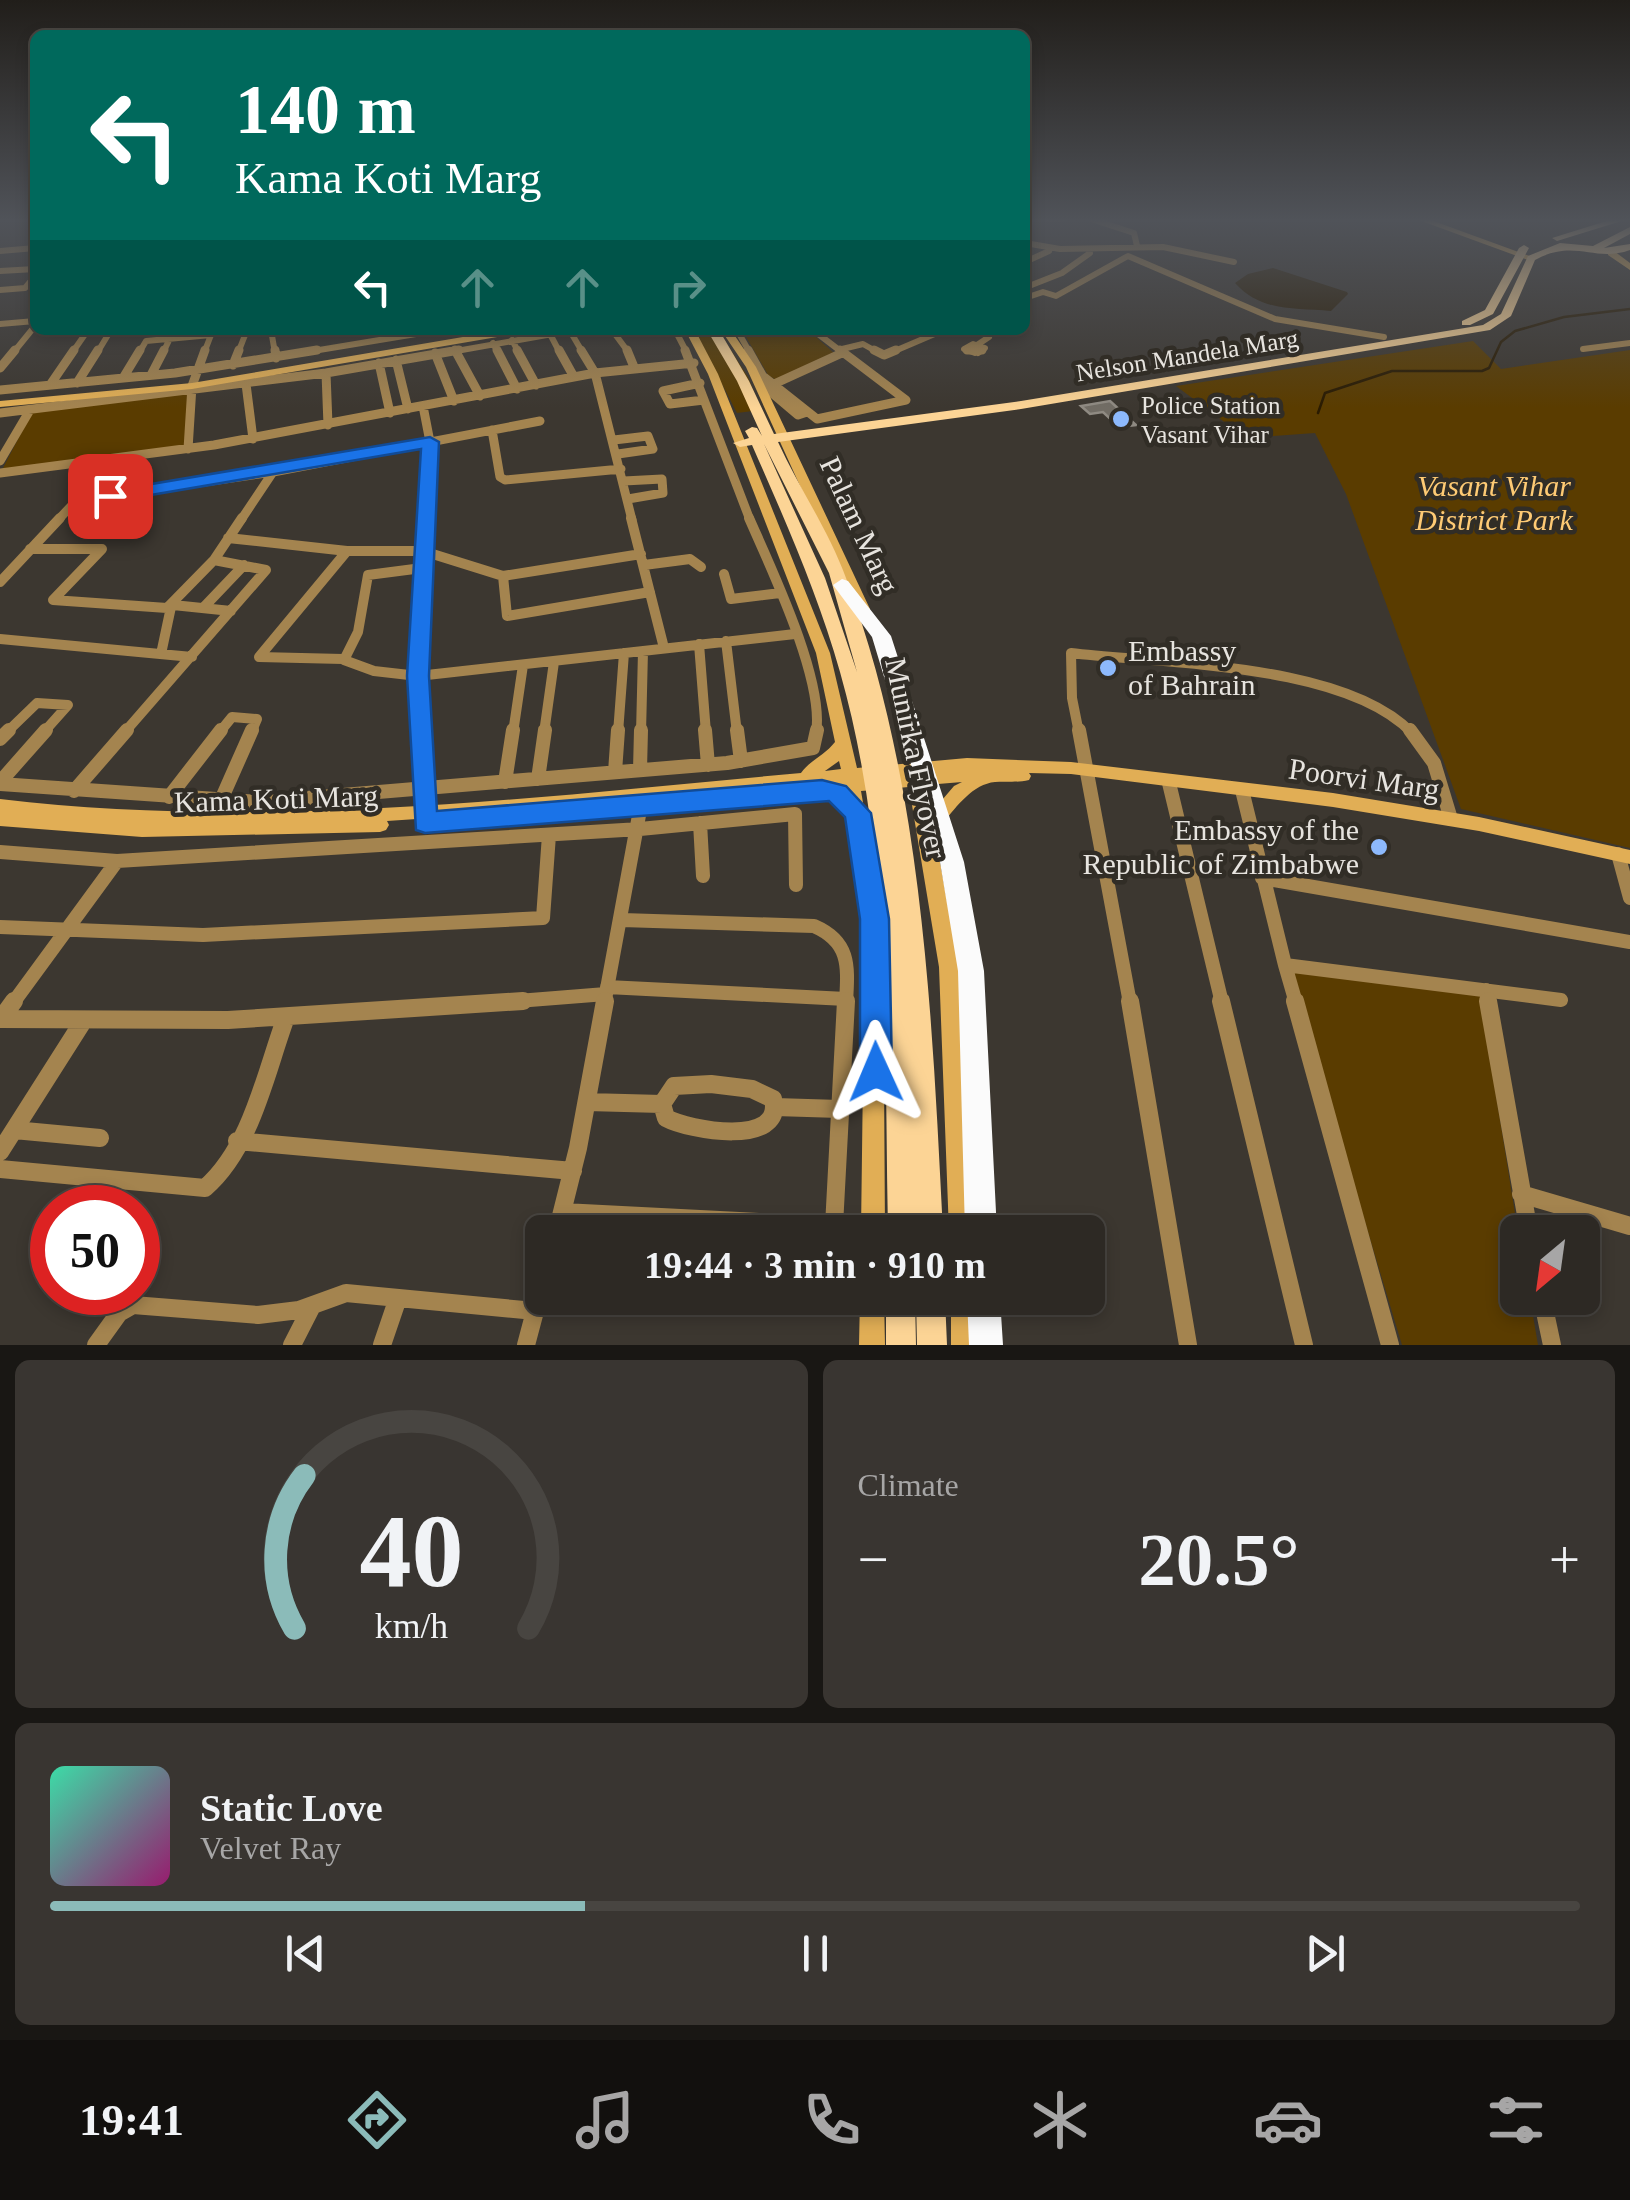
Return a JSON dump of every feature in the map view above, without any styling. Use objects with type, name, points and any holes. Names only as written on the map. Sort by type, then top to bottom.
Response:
[{"type":"highway","points":[[842,585],[881,636],[952,862],[971,971],[981,1215]]},
{"type":"highway","points":[[985,1315],[986,1345]]},
{"type":"main road","name":"Nelson Mandela Marg","points":[[780,434],[818,422],[883,416],[1478,320],[1489,312],[1508,282]]},
{"type":"main road","name":"Nelson Mandela Marg","points":[[738,439],[1132,388],[1486,328],[1506,316],[1516,282]]},
{"type":"main road","points":[[195,382],[456,335]]},
{"type":"main road","points":[[508,337],[512,335]]},
{"type":"main road","points":[[0,402],[195,382],[524,335]]},
{"type":"main road","points":[[692,335],[823,653],[858,813],[874,919],[874,1215]]},
{"type":"main road","name":"Munirka Flyover","points":[[704,335],[725,368],[825,598],[855,704],[888,888],[896,968],[902,1215]]},
{"type":"main road","name":"Munirka Flyover","points":[[716,335],[742,379],[842,585],[874,712],[908,886],[919,983],[928,1215]]},
{"type":"main road","name":"Palam Marg","points":[[729,335],[751,366],[880,648],[915,773],[949,967],[960,1215]]},
{"type":"main road","points":[[796,778],[819,770],[843,743]]},
{"type":"main road","name":"Poorvi Marg","points":[[915,773],[967,764],[1088,772],[1242,790],[1451,819],[1624,856]]},
{"type":"main road","name":"Poorvi Marg","points":[[915,773],[1072,777],[1088,772]]},
{"type":"main road","points":[[851,781],[915,773]]},
{"type":"main road","points":[[928,835],[947,803],[989,776]]},
{"type":"main road","name":"Kama Koti Marg","points":[[642,801],[796,778],[851,781]]},
{"type":"main road","name":"Kama Koti Marg","points":[[0,819],[142,830],[424,818],[822,790],[851,781]]},
{"type":"main road","points":[[822,790],[837,793],[858,813]]},
{"type":"main road","name":"Kama Koti Marg","points":[[0,806],[60,814],[238,819],[424,818]]},
{"type":"main road","points":[[868,878],[874,863],[896,856],[923,862],[935,875]]},
{"type":"main road","points":[[872,1315],[872,1345]]},
{"type":"main road","points":[[901,1315],[901,1345]]},
{"type":"main road","points":[[931,1315],[932,1345]]},
{"type":"main road","points":[[963,1315],[964,1345]]},
{"type":"street","points":[[0,287],[25,288],[29,282]]},
{"type":"street","points":[[1030,286],[1056,296],[1082,282]]},
{"type":"street","points":[[1188,282],[1275,319],[1384,337]]},
{"type":"street","points":[[1030,298],[1043,292]]},
{"type":"street","points":[[1030,302],[1037,306]]},
{"type":"street","points":[[0,324],[30,321]]},
{"type":"street","points":[[0,368],[30,327]]},
{"type":"street","points":[[50,386],[85,335]]},
{"type":"street","points":[[77,383],[108,335]]},
{"type":"street","points":[[123,378],[146,341],[191,335]]},
{"type":"street","points":[[188,449],[195,382],[211,335]]},
{"type":"street","points":[[232,365],[245,335]]},
{"type":"street","points":[[272,335],[276,358]]},
{"type":"street","points":[[341,335],[344,346]]},
{"type":"street","points":[[365,335],[367,342]]},
{"type":"street","points":[[0,414],[195,382],[232,365],[397,335]]},
{"type":"street","points":[[550,335],[574,378]]},
{"type":"street","points":[[575,335],[595,373],[664,648]]},
{"type":"street","points":[[616,335],[629,352]]},
{"type":"street","points":[[626,335],[634,367]]},
{"type":"street","points":[[0,783],[259,802],[708,765],[812,748],[816,743],[816,712],[795,634],[704,400],[694,363],[678,335]]},
{"type":"street","points":[[740,335],[780,401],[798,415],[807,412]]},
{"type":"street","points":[[764,377],[818,422],[906,400],[819,335]]},
{"type":"street","points":[[774,384],[861,344],[884,354],[932,335]]},
{"type":"street","points":[[978,345],[989,338],[984,335]]},
{"type":"street","points":[[151,375],[171,336]]},
{"type":"street","points":[[0,390],[151,375],[246,384],[435,354],[508,337],[536,385]]},
{"type":"street","points":[[493,343],[516,389]]},
{"type":"street","points":[[1583,349],[1630,343]]},
{"type":"street","points":[[456,350],[480,396]]},
{"type":"street","points":[[435,354],[454,401]]},
{"type":"street","points":[[396,360],[408,409]]},
{"type":"street","points":[[0,473],[253,439],[595,373],[694,363]]},
{"type":"street","points":[[379,364],[390,413]]},
{"type":"street","points":[[326,373],[328,425]]},
{"type":"street","points":[[246,384],[253,439]]},
{"type":"street","points":[[700,384],[663,392],[669,404],[704,400]]},
{"type":"street","points":[[423,406],[430,442],[418,676],[424,818]]},
{"type":"street","points":[[0,461],[30,410]]},
{"type":"street","points":[[864,410],[883,416]]},
{"type":"street","points":[[76,501],[273,472],[540,421]]},
{"type":"street","points":[[492,430],[500,477],[505,480],[623,475],[662,479],[663,493],[628,499]]},
{"type":"street","points":[[614,440],[648,436],[653,449],[618,454]]},
{"type":"street","points":[[0,582],[76,501],[96,461]]},
{"type":"street","points":[[162,654],[172,606],[214,560],[273,472]]},
{"type":"street","points":[[228,538],[347,551],[423,551],[503,576],[643,559],[690,559],[701,566]]},
{"type":"street","points":[[30,549],[102,549],[53,600],[232,611]]},
{"type":"street","points":[[347,551],[259,658],[343,659],[374,671],[418,676],[795,634]]},
{"type":"street","points":[[74,791],[266,571],[214,560]]},
{"type":"street","points":[[203,608],[244,564]]},
{"type":"street","points":[[343,659],[358,632],[368,575],[422,568]]},
{"type":"street","points":[[724,574],[731,599],[780,593]]},
{"type":"street","points":[[503,576],[507,616],[650,592]]},
{"type":"street","points":[[0,639],[192,656]]},
{"type":"street","points":[[726,641],[741,761]]},
{"type":"street","points":[[699,644],[708,765]]},
{"type":"street","points":[[640,770],[642,651]]},
{"type":"street","points":[[615,772],[624,653]]},
{"type":"street","points":[[1188,1345],[1071,688],[1071,653],[1308,680],[1338,690],[1383,710],[1421,737],[1447,789],[1451,819]]},
{"type":"street","points":[[538,779],[554,662]]},
{"type":"street","points":[[505,782],[522,666]]},
{"type":"street","points":[[0,739],[38,703],[68,705],[0,783]]},
{"type":"street","points":[[168,797],[232,717],[257,719],[221,800]]},
{"type":"street","points":[[1168,783],[1304,1345]]},
{"type":"street","points":[[1242,790],[1285,965],[1390,1345]]},
{"type":"street","points":[[562,1215],[640,829],[642,801]]},
{"type":"street","points":[[0,852],[117,862],[640,829],[795,814],[796,885]]},
{"type":"street","points":[[700,823],[703,876]]},
{"type":"street","points":[[0,927],[64,934],[244,933],[543,918],[549,835]]},
{"type":"street","points":[[1624,856],[1630,898]]},
{"type":"street","points":[[1,1020],[117,862]]},
{"type":"street","points":[[1262,878],[1424,902],[1630,942]]},
{"type":"street","points":[[563,1212],[834,1226],[846,1000],[847,956],[842,945],[822,928],[806,923],[622,920]]},
{"type":"street","points":[[1285,965],[1561,1000]]},
{"type":"street","points":[[1486,990],[1525,1215]]},
{"type":"street","points":[[1,1020],[285,1020],[606,991],[846,1000]]},
{"type":"street","points":[[0,1168],[200,1189],[217,1179],[237,1141],[285,1020]]},
{"type":"street","points":[[0,1152],[82,1023]]},
{"type":"street","points":[[689,1084],[758,1090],[772,1099],[775,1107],[763,1126],[748,1131],[683,1127],[666,1118],[662,1104],[674,1086],[689,1084]]},
{"type":"street","points":[[586,1102],[662,1104]]},
{"type":"street","points":[[775,1107],[840,1109]]},
{"type":"street","points":[[14,1130],[100,1138]]},
{"type":"street","points":[[237,1141],[573,1170]]},
{"type":"street","points":[[1520,1194],[1630,1226]]},
{"type":"street","points":[[96,1345],[119,1313],[133,1305],[258,1315],[311,1308],[343,1293],[525,1310]]},
{"type":"street","points":[[382,1345],[398,1298]]},
{"type":"street","points":[[292,1345],[311,1308]]},
{"type":"street","points":[[526,1345],[535,1315]]},
{"type":"street","points":[[1546,1315],[1552,1345]]},
{"type":"green space","points":[[697,335],[721,335],[748,377],[761,410],[737,413]]},
{"type":"green space","points":[[745,335],[814,335],[834,353],[776,380],[768,375]]},
{"type":"green space","name":"Vasant Vihar District Park","points":[[1473,341],[1501,369],[1630,350],[1630,848],[1461,809],[1346,494],[1315,433],[1246,438],[1176,386]]},
{"type":"green space","points":[[192,392],[185,447],[2,470],[33,410]]},
{"type":"green space","points":[[1289,969],[1480,995],[1515,1215],[1500,1215],[1500,1315],[1533,1315],[1538,1345],[1402,1345]]},
{"type":"shaded area","points":[[1315,282],[1348,294],[1331,311],[1292,308],[1267,304],[1235,283]]},
{"type":"building","name":"Police Station Vasant Vihar","points":[[1110,401],[1136,425],[1119,427],[1103,412],[1090,414],[1081,406]]},
{"type":"waterway","points":[[1318,413],[1325,393],[1392,371],[1482,371],[1489,368],[1501,342],[1515,331],[1564,317],[1630,309]]},
{"type":"place","name":"Police Station Vasant Vihar","points":[[1121,419]]},
{"type":"place","name":"Embassy of Bahrain","points":[[1108,668]]},
{"type":"place","name":"Embassy of the Republic of Zimbabwe","points":[[1379,847]]},
{"type":"route","points":[[110,496],[241,478],[430,442],[418,676],[420,788],[425,822],[822,790],[837,793],[858,813],[874,919],[876,1072]]}]
